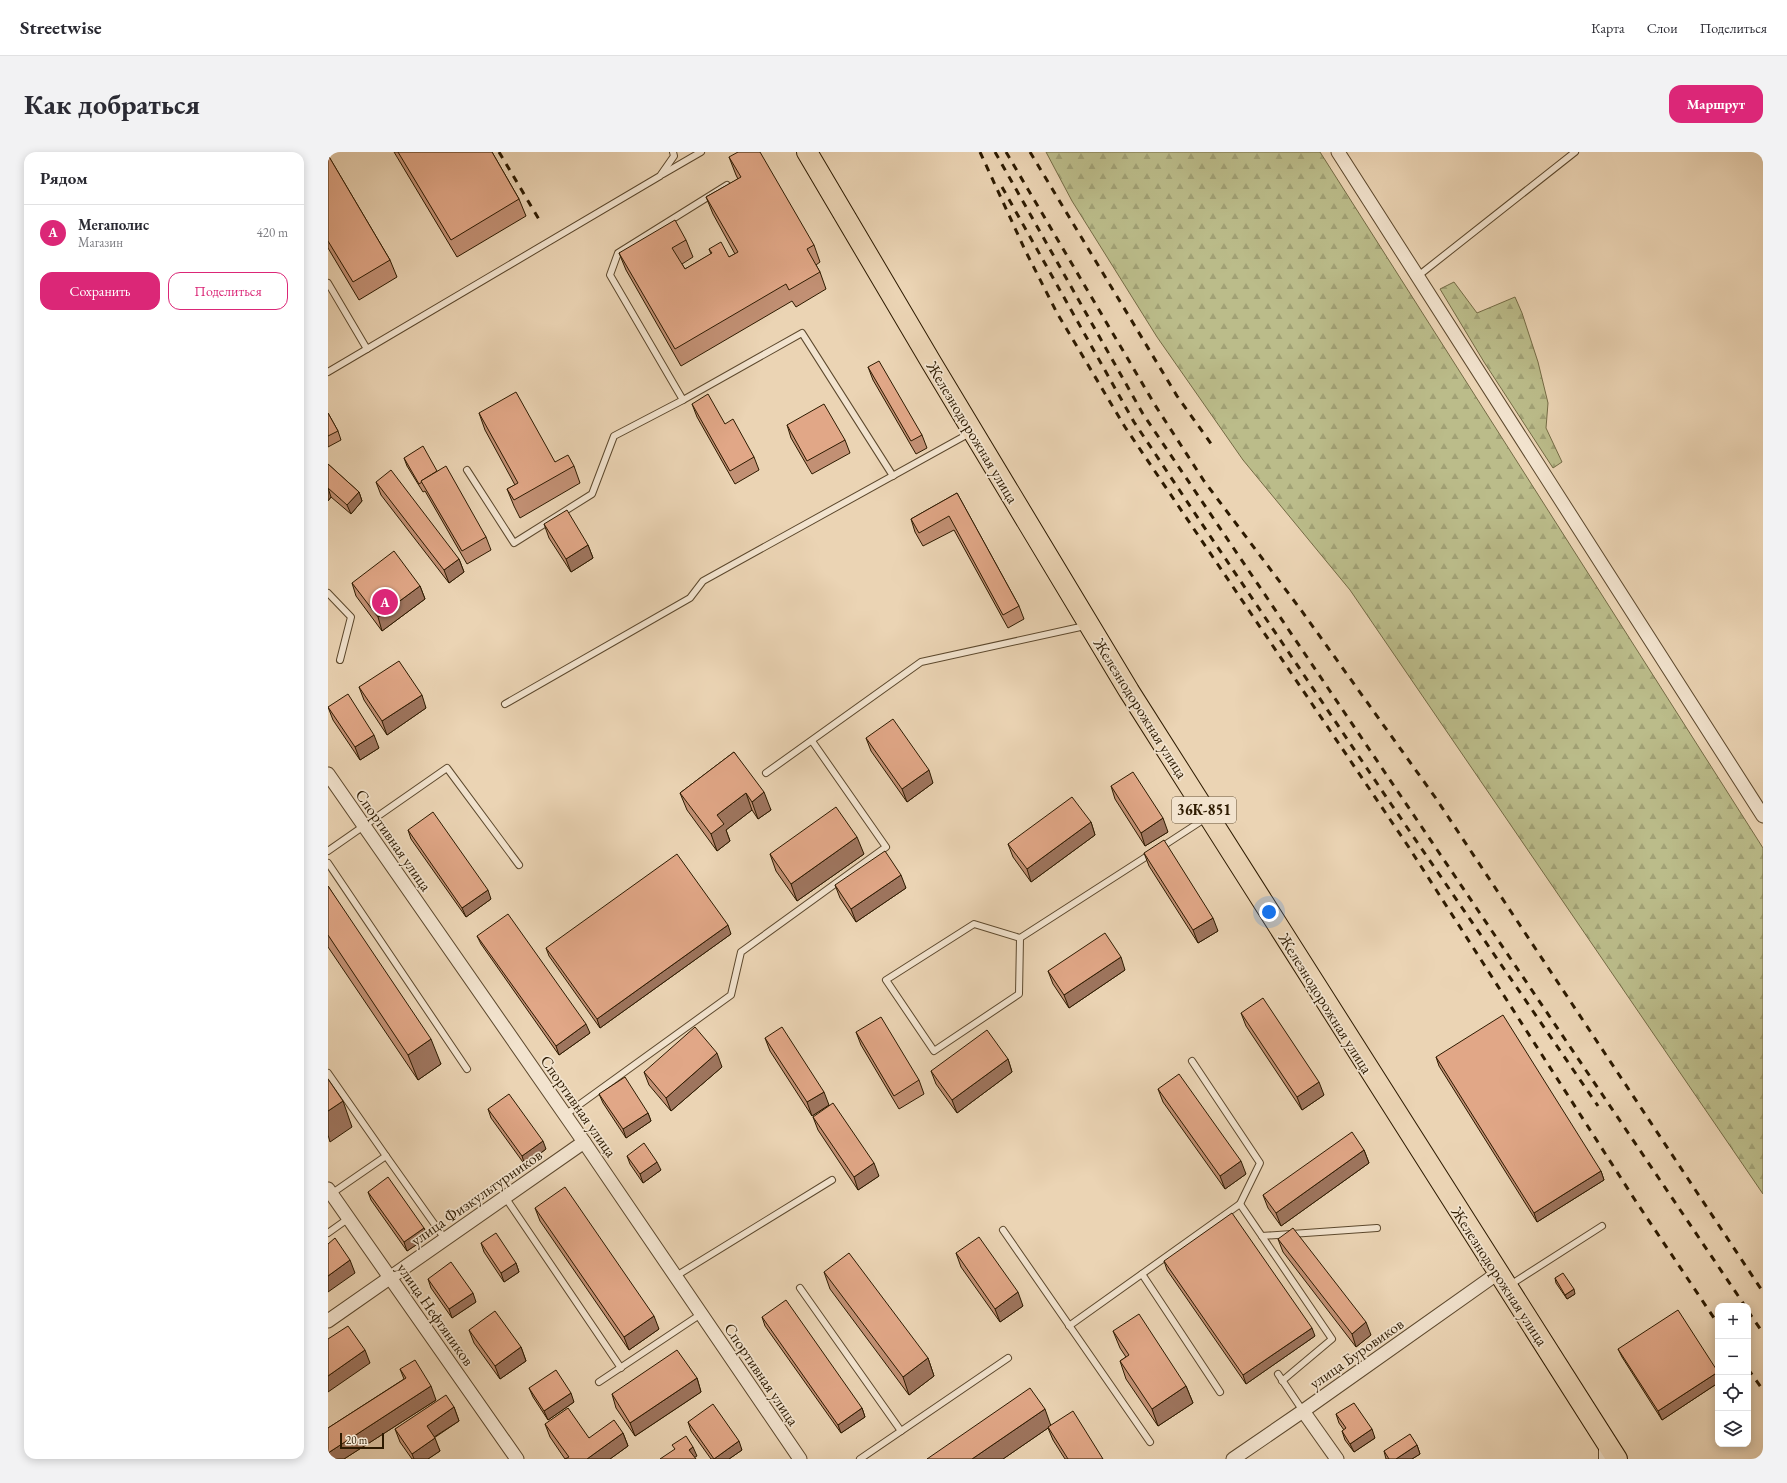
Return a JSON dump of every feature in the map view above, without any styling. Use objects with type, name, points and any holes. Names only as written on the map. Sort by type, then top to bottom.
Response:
[{"type":"main road","name":"Железнодорожная улица","points":[[807,152],[1129,691],[1617,1459]]},
{"type":"street","points":[[1338,152],[1763,816]]},
{"type":"street","name":"Спортивная улица","points":[[328,774],[584,1142],[800,1459]]},
{"type":"street","name":"улица Физкультурников","points":[[328,1321],[584,1142]]},
{"type":"street","name":"улица Нефтяников","points":[[330,1191],[517,1459]]},
{"type":"street","name":"улица Буровиков","points":[[1233,1459],[1502,1280]]},
{"type":"street","points":[[1303,1411],[1337,1459]]},
{"type":"lane","points":[[660,176],[674,156],[673,152]]},
{"type":"lane","points":[[328,372],[701,152]]},
{"type":"lane","points":[[1418,276],[1575,152]]},
{"type":"lane","points":[[683,400],[610,275],[618,253],[727,185]]},
{"type":"lane","points":[[328,282],[367,349]]},
{"type":"lane","points":[[467,470],[514,543],[592,494],[614,436],[683,400],[802,333],[893,476]]},
{"type":"lane","points":[[505,704],[690,598],[703,581],[973,432]]},
{"type":"lane","points":[[328,594],[351,617],[340,660]]},
{"type":"lane","points":[[766,773],[921,662],[1089,625]]},
{"type":"lane","points":[[565,1115],[731,995],[741,952],[886,847],[812,740]]},
{"type":"lane","points":[[328,852],[447,768],[520,865]]},
{"type":"lane","points":[[1020,938],[1019,994],[934,1051],[886,980],[974,924],[1020,938],[1208,816]]},
{"type":"lane","points":[[328,863],[467,1069]]},
{"type":"lane","points":[[1069,1326],[1240,1204],[1260,1163],[1192,1061]]},
{"type":"lane","points":[[328,1073],[445,1240]]},
{"type":"lane","points":[[330,1191],[386,1156]]},
{"type":"lane","points":[[676,1276],[832,1180]]},
{"type":"lane","points":[[505,1197],[621,1368]]},
{"type":"lane","points":[[1240,1204],[1332,1339],[1282,1381]]},
{"type":"lane","points":[[328,1233],[349,1218]]},
{"type":"lane","points":[[1502,1280],[1602,1226]]},
{"type":"lane","points":[[1262,1236],[1377,1228]]},
{"type":"lane","points":[[1003,1230],[1150,1442]]},
{"type":"lane","points":[[1142,1274],[1220,1392]]},
{"type":"lane","points":[[800,1288],[901,1431]]},
{"type":"lane","points":[[600,1382],[701,1314]]},
{"type":"lane","points":[[860,1459],[1008,1358]]},
{"type":"lane","points":[[1278,1374],[1303,1411]]},
{"type":"lane","points":[[1602,1434],[1602,1459]]},
{"type":"green space","points":[[1046,152],[1320,152],[1763,848],[1763,1194],[1350,590],[1243,460],[1157,337],[1072,201]]},
{"type":"green space","points":[[1454,282],[1477,313],[1515,297],[1522,313],[1538,362],[1548,403],[1546,428],[1562,462],[1553,468],[1484,362],[1440,289]]},
{"type":"building","points":[[398,152],[492,152],[519,199],[451,240]]},
{"type":"building","points":[[738,152],[760,152],[814,245],[807,249],[820,272],[789,290],[786,284],[675,349],[619,253],[675,220],[686,240],[672,248],[685,269],[712,253],[709,249],[721,242],[729,257],[738,252],[706,197],[741,177],[729,157]]},
{"type":"building","points":[[328,155],[390,260],[353,282],[328,241]]},
{"type":"building","points":[[879,361],[922,435],[911,441],[868,367]]},
{"type":"building","points":[[516,392],[555,462],[568,455],[574,466],[514,500],[507,489],[518,483],[479,413]]},
{"type":"building","points":[[708,394],[725,424],[733,419],[754,457],[730,471],[692,404]]},
{"type":"building","points":[[824,404],[845,440],[807,461],[787,425]]},
{"type":"building","points":[[328,413],[338,431],[328,436]]},
{"type":"building","points":[[423,446],[437,471],[421,481],[422,482],[419,484],[404,458]]},
{"type":"building","points":[[328,464],[359,492],[347,505],[328,488]]},
{"type":"building","points":[[446,466],[486,537],[462,551],[421,481]]},
{"type":"building","points":[[391,470],[459,559],[444,570],[376,482]]},
{"type":"building","points":[[957,493],[1019,606],[1003,615],[949,516],[919,533],[911,519]]},
{"type":"building","points":[[567,510],[588,545],[566,559],[544,524]]},
{"type":"building","points":[[394,551],[420,586],[378,617],[352,583]]},
{"type":"building","points":[[399,661],[422,695],[382,721],[359,687]]},
{"type":"building","points":[[348,694],[374,735],[355,747],[328,707]]},
{"type":"building","points":[[893,719],[929,770],[902,789],[866,738]]},
{"type":"building","points":[[734,752],[764,792],[752,802],[746,793],[717,815],[724,824],[711,834],[680,793]]},
{"type":"building","points":[[1133,772],[1163,818],[1141,833],[1111,786]]},
{"type":"building","points":[[1072,797],[1091,822],[1027,869],[1008,844]]},
{"type":"building","points":[[836,807],[857,837],[791,884],[770,854]]},
{"type":"building","points":[[433,812],[488,890],[462,908],[408,830]]},
{"type":"building","points":[[1164,840],[1213,918],[1193,930],[1144,853]]},
{"type":"building","points":[[885,851],[901,875],[851,909],[835,885]]},
{"type":"building","points":[[677,854],[728,925],[597,1019],[546,948]]},
{"type":"building","points":[[328,886],[431,1039],[408,1055],[328,935]]},
{"type":"building","points":[[508,914],[586,1024],[556,1046],[477,936]]},
{"type":"building","points":[[1105,933],[1121,957],[1064,995],[1048,971]]},
{"type":"building","points":[[1263,998],[1319,1082],[1297,1097],[1241,1013]]},
{"type":"building","points":[[1503,1015],[1601,1171],[1534,1213],[1436,1057]]},
{"type":"building","points":[[881,1017],[919,1080],[894,1096],[856,1032]]},
{"type":"building","points":[[695,1027],[717,1053],[666,1098],[644,1072]]},
{"type":"building","points":[[782,1027],[824,1092],[807,1102],[765,1038]]},
{"type":"building","points":[[987,1030],[1008,1059],[952,1100],[931,1071]]},
{"type":"building","points":[[1179,1074],[1241,1161],[1220,1176],[1158,1089]]},
{"type":"building","points":[[625,1077],[648,1113],[623,1129],[599,1094]]},
{"type":"building","points":[[328,1079],[343,1101],[328,1111]]},
{"type":"building","points":[[509,1094],[543,1141],[522,1156],[488,1109]]},
{"type":"building","points":[[833,1103],[874,1163],[854,1177],[813,1117]]},
{"type":"building","points":[[1352,1132],[1364,1150],[1276,1213],[1263,1195]]},
{"type":"building","points":[[644,1143],[657,1162],[640,1174],[627,1156]]},
{"type":"building","points":[[388,1177],[424,1228],[404,1242],[368,1192]]},
{"type":"building","points":[[565,1187],[654,1316],[624,1337],[535,1208]]},
{"type":"building","points":[[1232,1213],[1312,1328],[1243,1375],[1164,1261]]},
{"type":"building","points":[[1293,1228],[1366,1322],[1352,1334],[1278,1239]]},
{"type":"building","points":[[496,1233],[516,1263],[501,1273],[481,1243]]},
{"type":"building","points":[[979,1237],[1018,1292],[995,1309],[956,1253]]},
{"type":"building","points":[[335,1238],[350,1260],[328,1276],[328,1244]]},
{"type":"building","points":[[849,1253],[928,1358],[903,1377],[824,1272]]},
{"type":"building","points":[[451,1262],[473,1293],[449,1309],[428,1279]]},
{"type":"building","points":[[1563,1273],[1574,1289],[1565,1295],[1555,1278]]},
{"type":"building","points":[[786,1300],[862,1408],[838,1425],[762,1317]]},
{"type":"building","points":[[1678,1310],[1715,1367],[1715,1374],[1658,1411],[1618,1349]]},
{"type":"building","points":[[495,1311],[521,1347],[495,1366],[469,1330]]},
{"type":"building","points":[[1139,1314],[1186,1386],[1152,1409],[1120,1361],[1129,1355],[1113,1331]]},
{"type":"building","points":[[348,1326],[365,1350],[328,1376],[328,1339]]},
{"type":"building","points":[[677,1350],[697,1378],[630,1423],[612,1394]]},
{"type":"building","points":[[415,1360],[431,1386],[328,1453],[328,1428],[406,1378],[400,1369]]},
{"type":"building","points":[[556,1370],[571,1393],[544,1411],[529,1388]]},
{"type":"building","points":[[1030,1388],[1045,1409],[972,1459],[927,1459]]},
{"type":"building","points":[[446,1395],[454,1407],[427,1426],[435,1438],[412,1454],[395,1429]]},
{"type":"building","points":[[1354,1403],[1372,1429],[1350,1444],[1342,1431],[1346,1428],[1336,1414]]},
{"type":"building","points":[[713,1404],[739,1441],[714,1459],[688,1422]]},
{"type":"building","points":[[568,1408],[589,1438],[614,1420],[623,1433],[587,1459],[565,1459],[569,1457],[545,1424]]},
{"type":"building","points":[[1073,1411],[1103,1459],[1068,1459],[1048,1427]]},
{"type":"building","points":[[1410,1434],[1417,1445],[1396,1459],[1389,1459],[1384,1451]]},
{"type":"building","points":[[686,1436],[693,1447],[689,1450],[696,1459],[660,1459],[675,1449],[672,1445]]},
{"type":"railway","points":[[499,152],[540,221]]},
{"type":"railway","points":[[980,152],[1025,250],[1057,313],[1125,427],[1408,846],[1635,1200],[1715,1320]]},
{"type":"railway","points":[[995,152],[1143,414],[1743,1303]]},
{"type":"railway","points":[[1006,152],[1155,405],[1204,481],[1301,610],[1435,797],[1763,1292]]},
{"type":"railway","points":[[1030,152],[1177,396],[1212,445]]},
{"type":"railway","points":[[1002,187],[1134,422],[1391,804],[1598,1106]]},
{"type":"railway","points":[[1751,1315],[1763,1333]]},
{"type":"railway","points":[[1751,1373],[1763,1390]]},
{"type":"place","name":"Мегаполис","points":[[385,602]]}]
